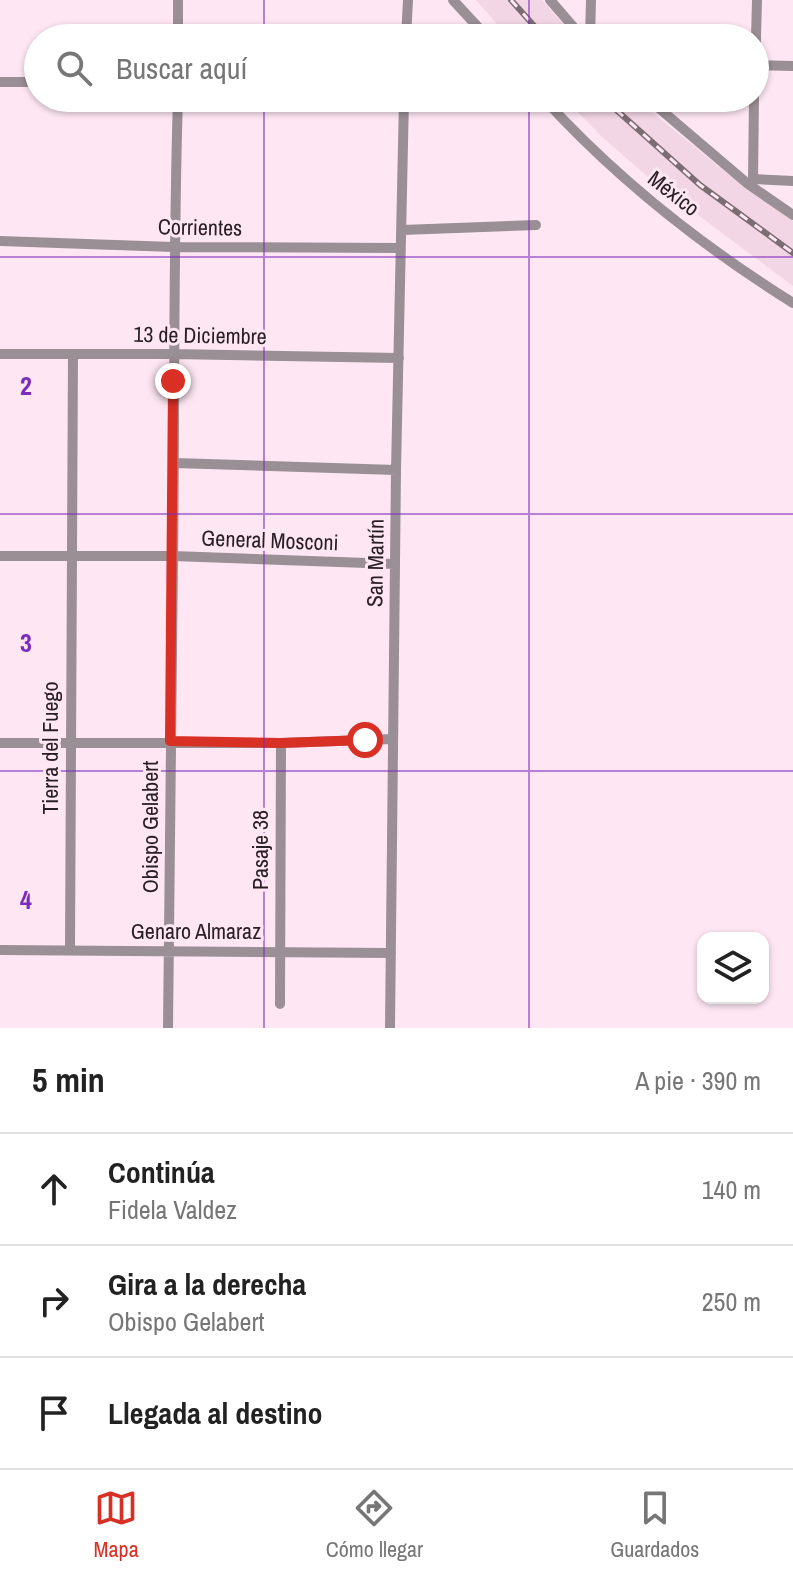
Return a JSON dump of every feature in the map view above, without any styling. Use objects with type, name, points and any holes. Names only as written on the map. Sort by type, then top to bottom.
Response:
[{"type":"street","points":[[178,0],[178,24]]},
{"type":"street","points":[[407,24],[408,0]]},
{"type":"street","points":[[453,0],[475,24]]},
{"type":"street","points":[[550,0],[571,24]]},
{"type":"street","points":[[590,24],[591,0]]},
{"type":"street","points":[[756,24],[757,0]]},
{"type":"street","points":[[769,65],[793,66]]},
{"type":"street","points":[[0,82],[24,82]]},
{"type":"street","name":"Obispo Gelabert","points":[[168,1028],[172,817],[173,247],[178,112]]},
{"type":"street","name":"San Martín","points":[[390,1028],[404,112]]},
{"type":"street","name":"México","points":[[558,112],[648,199],[751,277],[793,303]]},
{"type":"street","points":[[664,112],[793,215]]},
{"type":"street","points":[[750,182],[753,112]]},
{"type":"street","points":[[750,182],[793,181]]},
{"type":"street","points":[[402,230],[536,225]]},
{"type":"street","name":"Corrientes","points":[[0,241],[173,247],[400,248]]},
{"type":"street","name":"13 de Diciembre","points":[[0,354],[399,358]]},
{"type":"street","name":"Tierra del Fuego","points":[[70,950],[73,354]]},
{"type":"street","points":[[174,463],[396,470]]},
{"type":"street","name":"General Mosconi","points":[[0,556],[173,556],[395,564]]},
{"type":"street","points":[[0,743],[281,743],[393,739]]},
{"type":"street","name":"Pasaje 38","points":[[280,1004],[281,743]]},
{"type":"street","name":"Genaro Almaraz","points":[[0,950],[391,953]]},
{"type":"shaded area","points":[[476,0],[542,0],[563,24],[497,24]]},
{"type":"shaded area","points":[[578,112],[652,112],[728,174],[793,221],[793,286],[655,183]]},
{"type":"railway","points":[[511,0],[532,24]]},
{"type":"railway","points":[[619,112],[700,185],[793,253]]},
{"type":"route","points":[[173,381],[170,741],[281,743],[365,740]]}]
